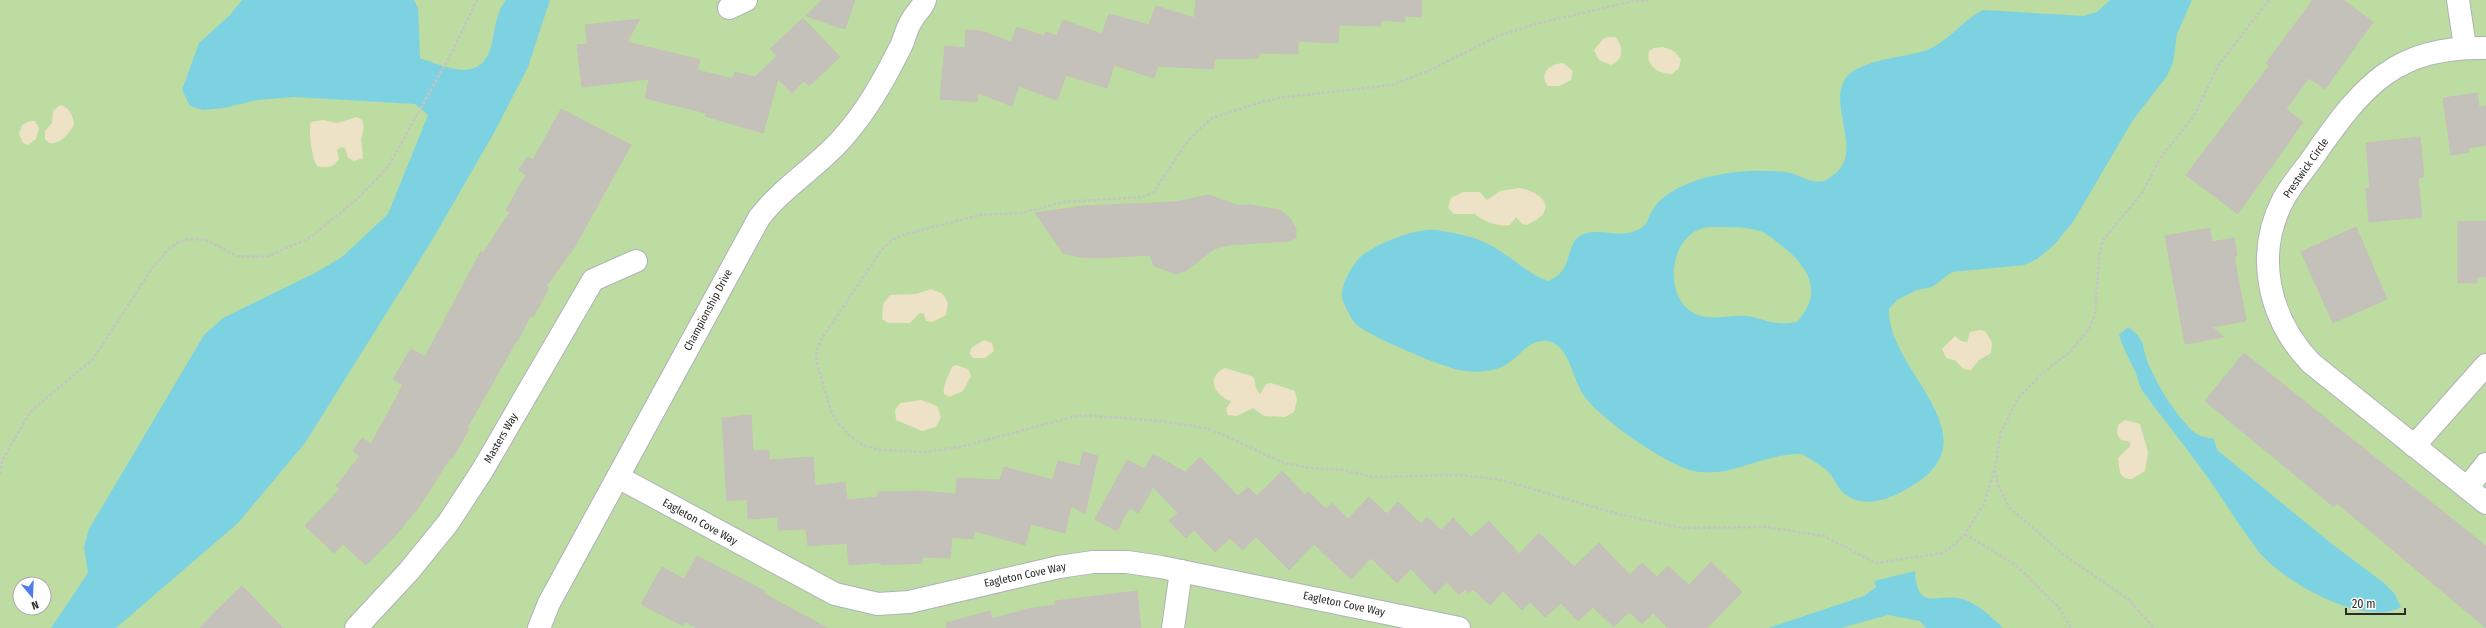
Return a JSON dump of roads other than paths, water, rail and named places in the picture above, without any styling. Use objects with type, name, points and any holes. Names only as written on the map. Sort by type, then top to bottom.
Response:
[{"type":"street","name":"Championship Drive","points":[[539,628],[549,603],[759,218],[781,192],[838,142],[857,120],[882,84],[902,44],[912,10],[922,9],[925,0]]},
{"type":"street","points":[[2458,0],[2464,47]]},
{"type":"street","name":"Prestwick Circle","points":[[2486,48],[2464,47],[2437,51],[2411,60],[2387,72],[2365,89],[2347,109],[2284,200],[2271,232],[2268,247],[2268,278],[2275,309],[2281,324],[2298,350],[2310,364],[2486,503]]},
{"type":"street","name":"Masters Way","points":[[365,626],[452,516],[482,471],[593,280],[636,261]]},
{"type":"street","points":[[2414,446],[2486,365]]},
{"type":"street","points":[[2467,488],[2486,464]]},
{"type":"street","name":"Eagleton Cove Way","points":[[618,477],[821,588],[862,602],[894,604],[909,602],[1059,567],[1093,562],[1127,562],[1181,571],[1459,628]]},
{"type":"street","points":[[1173,628],[1181,571]]},
{"type":"water","points":[[242,0],[414,0],[418,8],[420,58],[455,69],[466,70],[475,68],[483,62],[489,52],[496,22],[506,0],[550,0],[528,67],[495,131],[431,242],[305,443],[238,523],[116,628],[51,628],[88,573],[84,547],[89,529],[204,335],[223,318],[315,273],[342,257],[388,214],[428,115],[415,104],[294,97],[257,100],[224,108],[203,110],[190,106],[182,90],[199,43],[230,15]]},
{"type":"water","points":[[2110,0],[2192,0],[2177,34],[2173,63],[2167,76],[2133,120],[2073,222],[2054,245],[2037,259],[2024,265],[1952,272],[1932,287],[1917,290],[1897,300],[1889,309],[1892,332],[1903,355],[1930,400],[1940,422],[1943,444],[1936,465],[1915,484],[1887,498],[1866,502],[1847,496],[1839,488],[1828,472],[1802,454],[1774,457],[1718,472],[1690,470],[1678,466],[1634,439],[1593,406],[1585,397],[1566,357],[1556,344],[1548,341],[1541,341],[1530,345],[1510,363],[1494,370],[1477,372],[1460,370],[1407,351],[1376,337],[1357,325],[1343,301],[1342,291],[1346,279],[1352,267],[1360,257],[1379,245],[1409,233],[1436,230],[1477,239],[1498,249],[1533,274],[1548,281],[1562,271],[1566,265],[1575,240],[1580,236],[1593,232],[1621,234],[1635,231],[1646,223],[1652,211],[1661,199],[1682,186],[1697,180],[1734,172],[1775,171],[1790,173],[1808,180],[1818,182],[1823,181],[1838,171],[1844,162],[1846,139],[1840,103],[1841,91],[1844,81],[1849,74],[1858,68],[1868,64],[1924,51],[1933,47],[1983,10],[2084,16],[2097,12]],"holes":[[[1739,227],[1758,230],[1768,235],[1791,253],[1805,271],[1810,280],[1810,300],[1805,311],[1797,322],[1776,323],[1747,316],[1704,317],[1687,308],[1679,297],[1675,284],[1674,270],[1676,256],[1682,244],[1691,234],[1703,228]]]},
{"type":"water","points":[[2128,327],[2141,340],[2148,363],[2157,381],[2174,409],[2187,425],[2198,435],[2214,439],[2217,450],[2332,544],[2384,583],[2394,593],[2401,607],[2386,612],[2367,611],[2347,607],[2326,599],[2286,576],[2259,552],[2208,478],[2143,391],[2119,335]]},
{"type":"water","points":[[1915,571],[1920,593],[1926,597],[1958,598],[1973,603],[2003,628],[1926,628],[1920,621],[1888,615],[1841,628],[1768,628],[1864,596],[1876,587],[1874,581]]}]
